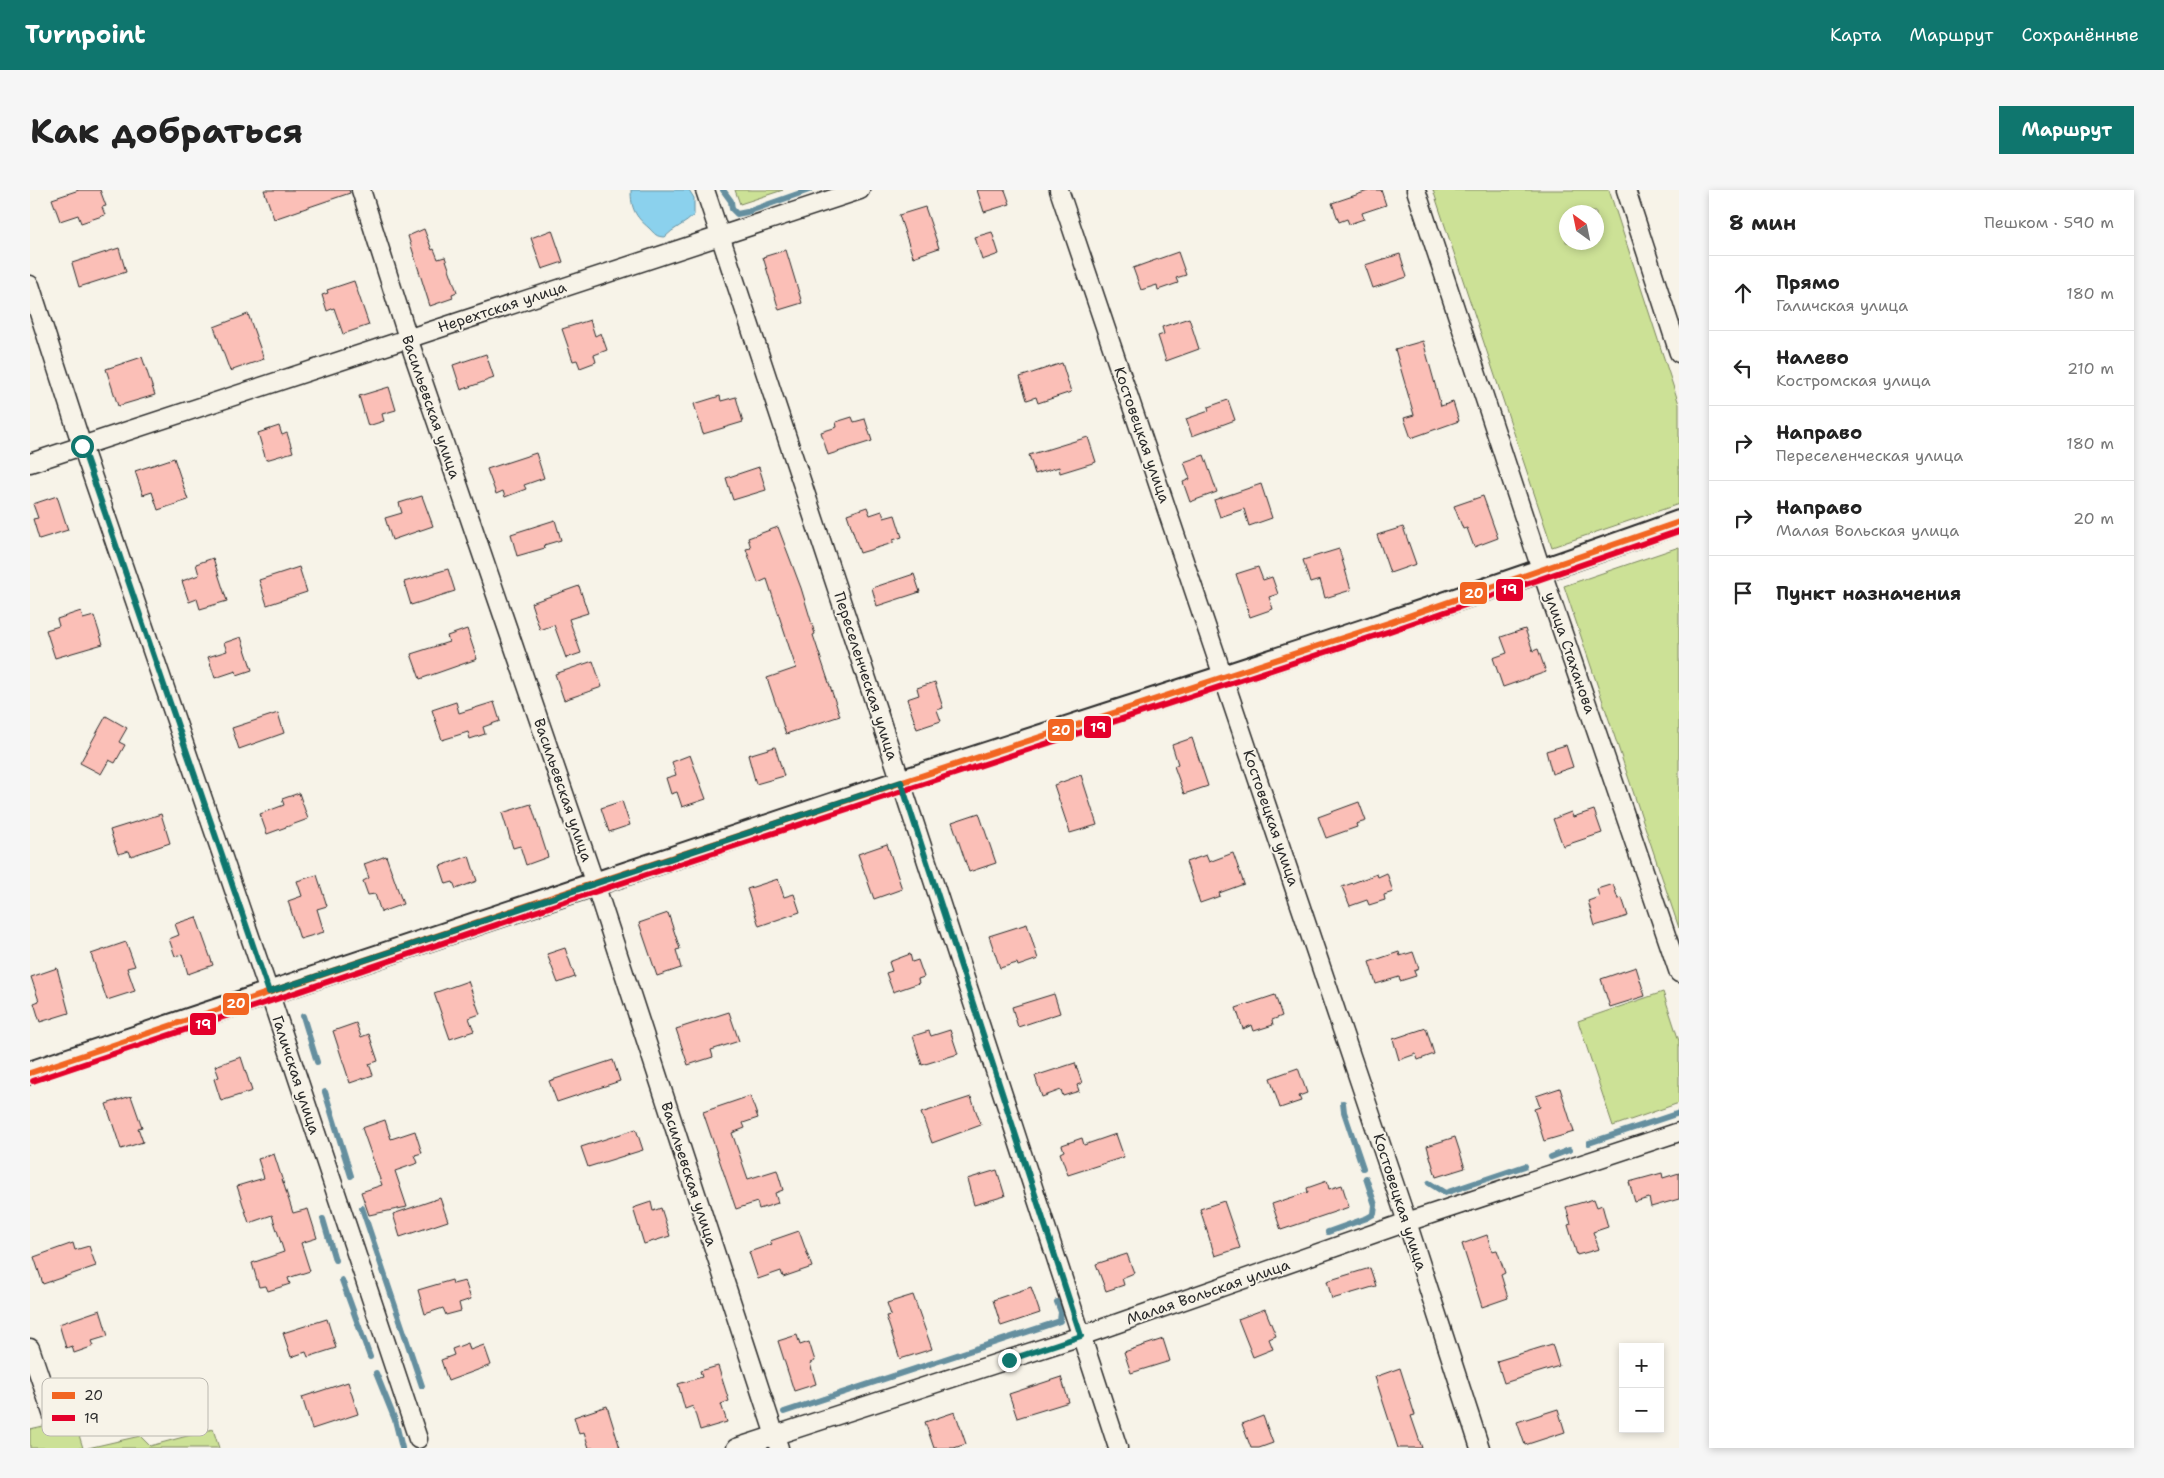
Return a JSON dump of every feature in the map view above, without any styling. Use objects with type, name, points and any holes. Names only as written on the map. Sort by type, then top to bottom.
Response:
[{"type":"street","name":"Васильевская улица","points":[[361,190],[408,338],[595,884],[777,1442]]},
{"type":"street","name":"Переселенческая улица","points":[[705,190],[901,782],[1118,1448]]},
{"type":"street","name":"Нерехтская улица","points":[[30,463],[860,190]]},
{"type":"street","name":"Костовецкая улица","points":[[1059,190],[1407,1222],[1480,1448]]},
{"type":"street","name":"улица Стаханова","points":[[1416,190],[1542,572],[1679,973]]},
{"type":"street","points":[[1626,190],[1679,353]]},
{"type":"street","name":"Галичская улица","points":[[30,284],[82,446],[269,992],[418,1439]]},
{"type":"street","points":[[30,1073],[901,782],[1224,678],[1542,572],[1679,522]]},
{"type":"street","name":"Малая Вольская улица","points":[[736,1448],[777,1442],[1407,1222],[1679,1132]]},
{"type":"street","points":[[30,1348],[42,1383]]},
{"type":"green space","points":[[735,190],[783,190],[740,204]]},
{"type":"green space","points":[[1433,190],[1609,190],[1679,404],[1679,504],[1552,547]]},
{"type":"green space","points":[[1679,547],[1679,928],[1564,586]]},
{"type":"green space","points":[[1663,992],[1679,1041],[1679,1103],[1613,1126],[1578,1021]]},
{"type":"green space","points":[[42,1426],[42,1436],[79,1436],[83,1448],[30,1448],[30,1429]]},
{"type":"green space","points":[[213,1429],[219,1448],[88,1448],[140,1436],[150,1446],[187,1436],[208,1436],[208,1430]]},
{"type":"water","points":[[631,190],[689,190],[694,198],[694,215],[665,237],[658,236],[640,220],[635,212]]},
{"type":"building","points":[[79,190],[100,190],[106,206],[102,207],[105,215],[81,223],[78,215],[60,221],[52,199]]},
{"type":"building","points":[[264,190],[349,190],[350,193],[274,219]]},
{"type":"building","points":[[977,190],[1005,190],[1010,204],[984,212]]},
{"type":"building","points":[[1371,190],[1381,190],[1386,205],[1362,213],[1364,219],[1349,224],[1347,219],[1339,222],[1332,203]]},
{"type":"building","points":[[925,207],[939,248],[913,257],[899,215]]},
{"type":"building","points":[[424,229],[432,250],[434,249],[438,259],[445,257],[457,292],[452,294],[453,298],[430,306],[408,236]]},
{"type":"building","points":[[552,230],[563,262],[542,269],[531,238]]},
{"type":"building","points":[[992,232],[999,254],[982,260],[975,237]]},
{"type":"building","points":[[119,248],[126,272],[79,287],[72,263]]},
{"type":"building","points":[[786,250],[802,303],[779,310],[763,257]]},
{"type":"building","points":[[1178,252],[1186,275],[1176,278],[1178,283],[1158,290],[1157,285],[1141,290],[1133,268]]},
{"type":"building","points":[[1400,254],[1407,277],[1373,288],[1365,265]]},
{"type":"building","points":[[354,281],[369,325],[343,334],[334,308],[327,311],[322,295],[328,293],[327,290]]},
{"type":"building","points":[[248,314],[264,359],[230,371],[214,327]]},
{"type":"building","points":[[1189,318],[1199,349],[1166,361],[1158,336],[1164,334],[1162,327]]},
{"type":"building","points":[[590,320],[595,336],[601,333],[607,350],[594,355],[596,362],[580,368],[577,360],[573,361],[562,329]]},
{"type":"building","points":[[1423,341],[1441,406],[1453,402],[1459,421],[1411,438],[1404,418],[1414,415],[1395,349]]},
{"type":"building","points":[[486,354],[494,378],[461,390],[453,365]]},
{"type":"building","points":[[142,357],[155,395],[118,406],[106,369]]},
{"type":"building","points":[[1062,363],[1071,392],[1038,403],[1036,397],[1027,400],[1020,377]]},
{"type":"building","points":[[389,387],[396,410],[382,414],[384,421],[368,426],[359,396]]},
{"type":"building","points":[[720,396],[721,401],[736,397],[743,422],[703,434],[694,404]]},
{"type":"building","points":[[1228,400],[1235,420],[1192,436],[1186,419],[1209,411],[1208,407]]},
{"type":"building","points":[[852,417],[854,422],[865,419],[872,441],[828,455],[821,432],[837,427],[836,422]]},
{"type":"building","points":[[279,426],[282,435],[287,433],[293,452],[266,460],[258,433]]},
{"type":"building","points":[[1088,437],[1096,462],[1060,473],[1059,467],[1035,474],[1029,455]]},
{"type":"building","points":[[536,453],[544,478],[524,485],[526,489],[505,497],[503,491],[496,494],[487,469]]},
{"type":"building","points":[[1204,455],[1217,492],[1190,502],[1183,482],[1190,479],[1184,462]]},
{"type":"building","points":[[174,458],[188,500],[158,510],[152,492],[143,495],[135,471]]},
{"type":"building","points":[[759,467],[766,490],[733,500],[726,478]]},
{"type":"building","points":[[1261,484],[1272,518],[1249,526],[1244,509],[1220,517],[1214,500]]},
{"type":"building","points":[[57,496],[68,530],[39,539],[33,519],[38,518],[33,504]]},
{"type":"building","points":[[422,496],[433,526],[392,540],[385,518],[402,513],[399,503]]},
{"type":"building","points":[[1483,496],[1498,538],[1474,547],[1467,528],[1463,529],[1454,506]]},
{"type":"building","points":[[867,507],[870,515],[882,511],[884,518],[895,515],[902,537],[893,540],[893,543],[860,553],[847,514]]},
{"type":"building","points":[[555,520],[561,540],[544,545],[545,548],[517,556],[511,534]]},
{"type":"building","points":[[778,527],[801,588],[815,634],[813,635],[840,716],[786,734],[767,678],[796,668],[767,579],[758,583],[746,549],[751,548],[748,538]]},
{"type":"building","points":[[1403,527],[1416,564],[1390,573],[1377,535]]},
{"type":"building","points":[[1339,549],[1351,590],[1325,598],[1320,580],[1310,583],[1303,560]]},
{"type":"building","points":[[213,558],[227,601],[200,609],[197,599],[189,602],[182,581],[199,575],[196,564]]},
{"type":"building","points":[[299,567],[307,592],[267,605],[259,580]]},
{"type":"building","points":[[1258,567],[1263,580],[1272,577],[1278,594],[1269,597],[1273,609],[1250,617],[1236,574]]},
{"type":"building","points":[[448,569],[455,591],[411,605],[404,582]]},
{"type":"building","points":[[914,574],[920,592],[877,606],[872,588]]},
{"type":"building","points":[[579,586],[588,613],[569,619],[581,653],[566,658],[554,625],[540,630],[531,603]]},
{"type":"building","points":[[81,611],[83,619],[94,616],[103,644],[55,658],[46,630],[59,626],[57,619]]},
{"type":"building","points":[[467,629],[477,659],[420,679],[411,654],[449,642],[447,636]]},
{"type":"building","points":[[1525,629],[1533,651],[1538,649],[1546,672],[1503,687],[1493,658],[1507,653],[1501,637]]},
{"type":"building","points":[[241,637],[252,670],[237,675],[236,671],[215,678],[208,657],[227,651],[224,643]]},
{"type":"building","points":[[593,661],[602,687],[564,700],[555,674]]},
{"type":"building","points":[[935,682],[943,708],[937,710],[941,721],[917,729],[907,699],[919,695],[917,688]]},
{"type":"building","points":[[456,702],[459,713],[494,702],[500,721],[483,727],[485,734],[470,739],[468,732],[442,740],[432,710]]},
{"type":"building","points":[[278,713],[284,733],[239,749],[232,728]]},
{"type":"building","points":[[106,716],[127,728],[119,742],[125,745],[115,763],[109,760],[101,774],[80,763]]},
{"type":"building","points":[[1192,738],[1208,786],[1184,794],[1174,766],[1178,764],[1172,745]]},
{"type":"building","points":[[1566,745],[1573,767],[1552,774],[1546,751]]},
{"type":"building","points":[[775,747],[784,776],[756,784],[748,755]]},
{"type":"building","points":[[690,755],[706,799],[682,807],[677,792],[671,794],[666,778],[676,775],[672,762]]},
{"type":"building","points":[[1081,775],[1097,825],[1070,833],[1054,785]]},
{"type":"building","points":[[299,793],[308,819],[267,834],[260,814],[284,805],[282,799]]},
{"type":"building","points":[[622,801],[630,825],[609,832],[601,808]]},
{"type":"building","points":[[1359,802],[1366,821],[1356,824],[1357,827],[1326,838],[1318,817]]},
{"type":"building","points":[[531,804],[548,857],[526,865],[520,846],[513,848],[502,813]]},
{"type":"building","points":[[1594,810],[1602,833],[1563,846],[1553,819],[1571,812],[1573,817]]},
{"type":"building","points":[[979,813],[996,863],[969,872],[952,822]]},
{"type":"building","points":[[161,814],[170,843],[131,856],[129,851],[118,854],[110,830]]},
{"type":"building","points":[[887,844],[902,889],[874,899],[858,854]]},
{"type":"building","points":[[1233,853],[1244,884],[1219,893],[1220,896],[1200,903],[1186,862],[1206,855],[1209,862]]},
{"type":"building","points":[[386,856],[403,904],[381,912],[375,894],[368,895],[363,881],[369,878],[364,864]]},
{"type":"building","points":[[469,856],[477,881],[456,889],[453,882],[446,884],[440,866]]},
{"type":"building","points":[[1387,873],[1393,892],[1384,895],[1385,900],[1369,905],[1367,900],[1350,906],[1342,887],[1377,874],[1378,877]]},
{"type":"building","points":[[317,875],[327,906],[317,909],[324,932],[300,939],[288,901],[302,896],[297,881]]},
{"type":"building","points":[[778,879],[784,897],[794,894],[800,912],[759,926],[747,889]]},
{"type":"building","points":[[1613,884],[1618,899],[1622,898],[1628,916],[1595,926],[1588,901],[1599,897],[1597,889]]},
{"type":"building","points":[[668,913],[680,949],[676,950],[681,968],[657,976],[639,923]]},
{"type":"building","points":[[196,917],[213,965],[188,974],[182,954],[175,956],[169,939],[179,935],[175,924]]},
{"type":"building","points":[[1027,924],[1038,959],[1018,966],[1017,963],[1000,968],[989,936]]},
{"type":"building","points":[[126,942],[135,966],[127,968],[135,991],[107,1000],[91,954]]},
{"type":"building","points":[[565,948],[575,977],[558,983],[547,954]]},
{"type":"building","points":[[1399,952],[1400,956],[1413,952],[1419,969],[1414,971],[1416,976],[1400,981],[1399,977],[1376,984],[1369,962]]},
{"type":"building","points":[[910,954],[912,962],[918,960],[924,977],[918,979],[919,983],[893,992],[886,973],[892,971],[889,962]]},
{"type":"building","points":[[1636,967],[1645,996],[1610,1007],[1601,979]]},
{"type":"building","points":[[57,968],[69,1013],[40,1022],[34,1003],[39,1001],[31,977]]},
{"type":"building","points":[[468,981],[480,1014],[469,1018],[474,1031],[450,1039],[434,993]]},
{"type":"building","points":[[1054,994],[1060,1013],[1018,1027],[1012,1007]]},
{"type":"building","points":[[1275,995],[1282,1016],[1272,1020],[1273,1025],[1254,1031],[1252,1025],[1243,1029],[1236,1008]]},
{"type":"building","points":[[729,1012],[739,1041],[711,1050],[713,1057],[688,1065],[676,1029]]},
{"type":"building","points":[[356,1023],[361,1037],[369,1034],[378,1061],[369,1064],[373,1075],[350,1083],[333,1031]]},
{"type":"building","points":[[1426,1028],[1434,1054],[1418,1060],[1416,1054],[1399,1060],[1393,1039]]},
{"type":"building","points":[[950,1030],[958,1054],[922,1065],[913,1036],[929,1031],[931,1036]]},
{"type":"building","points":[[241,1057],[252,1091],[221,1101],[214,1079],[219,1077],[215,1066]]},
{"type":"building","points":[[613,1060],[620,1081],[557,1102],[549,1081]]},
{"type":"building","points":[[1075,1063],[1082,1083],[1077,1085],[1079,1091],[1063,1096],[1061,1090],[1042,1097],[1035,1076]]},
{"type":"building","points":[[1298,1068],[1307,1093],[1299,1096],[1301,1101],[1280,1108],[1270,1078]]},
{"type":"building","points":[[1560,1088],[1574,1132],[1544,1141],[1534,1109],[1540,1107],[1536,1096]]},
{"type":"building","points":[[131,1096],[142,1127],[138,1128],[143,1142],[121,1149],[106,1104]]},
{"type":"building","points":[[750,1096],[758,1118],[743,1123],[745,1128],[732,1133],[748,1179],[777,1170],[783,1190],[775,1193],[778,1203],[759,1209],[757,1202],[736,1209],[703,1112]]},
{"type":"building","points":[[971,1097],[981,1125],[932,1143],[921,1113]]},
{"type":"building","points":[[385,1120],[391,1139],[415,1131],[422,1153],[415,1155],[418,1163],[395,1171],[407,1207],[369,1215],[361,1192],[382,1185],[362,1128]]},
{"type":"building","points":[[636,1129],[643,1150],[588,1167],[581,1147]]},
{"type":"building","points":[[1116,1134],[1124,1157],[1068,1175],[1060,1153],[1064,1151],[1062,1145],[1082,1138],[1084,1145]]},
{"type":"building","points":[[1455,1137],[1465,1168],[1436,1177],[1427,1146]]},
{"type":"building","points":[[274,1154],[293,1213],[308,1209],[317,1238],[301,1243],[310,1271],[288,1278],[290,1284],[268,1291],[266,1286],[259,1287],[252,1263],[284,1252],[272,1215],[249,1223],[237,1186],[264,1178],[258,1159]]},
{"type":"building","points":[[997,1170],[1005,1196],[974,1205],[967,1179]]},
{"type":"building","points":[[1662,1173],[1663,1178],[1679,1173],[1679,1199],[1651,1207],[1649,1198],[1635,1202],[1629,1182]]},
{"type":"building","points":[[1327,1181],[1329,1189],[1342,1185],[1349,1207],[1281,1230],[1272,1204],[1308,1192],[1307,1188]]},
{"type":"building","points":[[440,1198],[448,1221],[400,1237],[393,1214]]},
{"type":"building","points":[[1594,1199],[1597,1207],[1602,1205],[1608,1227],[1593,1232],[1599,1249],[1577,1255],[1568,1225],[1571,1224],[1566,1207]]},
{"type":"building","points":[[1224,1201],[1240,1248],[1215,1256],[1200,1209]]},
{"type":"building","points":[[651,1202],[653,1211],[661,1208],[670,1236],[644,1244],[633,1208]]},
{"type":"building","points":[[799,1231],[812,1267],[783,1277],[781,1271],[758,1279],[749,1252],[772,1244],[770,1241]]},
{"type":"building","points":[[1487,1235],[1492,1251],[1497,1250],[1505,1273],[1501,1275],[1508,1298],[1482,1307],[1462,1244]]},
{"type":"building","points":[[73,1243],[75,1250],[89,1246],[96,1266],[43,1284],[34,1257]]},
{"type":"building","points":[[1127,1254],[1134,1273],[1122,1278],[1124,1285],[1106,1291],[1096,1264]]},
{"type":"building","points":[[1370,1268],[1376,1286],[1332,1299],[1327,1281]]},
{"type":"building","points":[[452,1280],[453,1284],[465,1281],[471,1299],[459,1303],[461,1311],[446,1315],[443,1308],[425,1314],[418,1290]]},
{"type":"building","points":[[1031,1287],[1040,1313],[1001,1326],[993,1300]]},
{"type":"building","points":[[913,1295],[932,1349],[900,1359],[886,1316],[891,1315],[887,1303]]},
{"type":"building","points":[[1265,1309],[1276,1336],[1269,1339],[1273,1349],[1253,1357],[1238,1319]]},
{"type":"building","points":[[100,1310],[108,1336],[92,1341],[94,1346],[74,1353],[72,1346],[66,1348],[59,1324]]},
{"type":"building","points":[[327,1319],[336,1348],[308,1357],[306,1352],[291,1357],[283,1333]]},
{"type":"building","points":[[797,1335],[800,1345],[809,1342],[815,1361],[810,1363],[816,1384],[794,1391],[778,1341]]},
{"type":"building","points":[[1163,1339],[1170,1361],[1131,1373],[1124,1352]]},
{"type":"building","points":[[468,1343],[470,1350],[484,1345],[491,1365],[448,1381],[441,1360],[454,1355],[452,1349]]},
{"type":"building","points":[[1552,1344],[1559,1366],[1504,1383],[1497,1361]]},
{"type":"building","points":[[718,1366],[729,1401],[721,1404],[727,1422],[700,1430],[693,1406],[685,1409],[678,1384],[702,1377],[700,1371]]},
{"type":"building","points":[[1400,1368],[1415,1415],[1411,1416],[1422,1448],[1398,1448],[1375,1377]]},
{"type":"building","points":[[1061,1377],[1069,1402],[1017,1418],[1009,1394]]},
{"type":"building","points":[[348,1382],[358,1414],[312,1429],[302,1397]]},
{"type":"building","points":[[607,1406],[620,1448],[589,1448],[584,1432],[579,1434],[574,1417]]},
{"type":"building","points":[[1558,1409],[1565,1432],[1525,1445],[1517,1422]]},
{"type":"building","points":[[955,1412],[966,1444],[954,1448],[934,1448],[925,1422]]},
{"type":"building","points":[[1263,1416],[1273,1443],[1259,1448],[1251,1448],[1242,1424]]},
{"type":"waterway","points":[[723,190],[731,201],[732,209],[737,214],[809,190]]},
{"type":"waterway","points":[[303,1016],[317,1062]]},
{"type":"waterway","points":[[325,1092],[351,1176]]},
{"type":"waterway","points":[[1343,1103],[1344,1112],[1363,1168]]},
{"type":"waterway","points":[[1589,1143],[1679,1113]]},
{"type":"waterway","points":[[1551,1157],[1569,1150]]},
{"type":"waterway","points":[[1429,1183],[1445,1193],[1525,1166]]},
{"type":"waterway","points":[[1328,1232],[1374,1214],[1375,1205],[1366,1178]]},
{"type":"waterway","points":[[362,1208],[422,1386]]},
{"type":"waterway","points":[[323,1219],[335,1260]]},
{"type":"waterway","points":[[342,1280],[370,1357]]},
{"type":"waterway","points":[[784,1412],[1060,1321],[1061,1312],[1057,1302]]},
{"type":"waterway","points":[[376,1373],[395,1420],[402,1448]]},
{"type":"transit line","name":"20","points":[[30,1073],[573,890],[1388,623],[1679,522]]},
{"type":"transit line","name":"19","points":[[33,1081],[576,898],[1390,631],[1679,531]]},
{"type":"route","points":[[82,446],[269,992],[901,782],[1081,1336],[1009,1360]]}]
